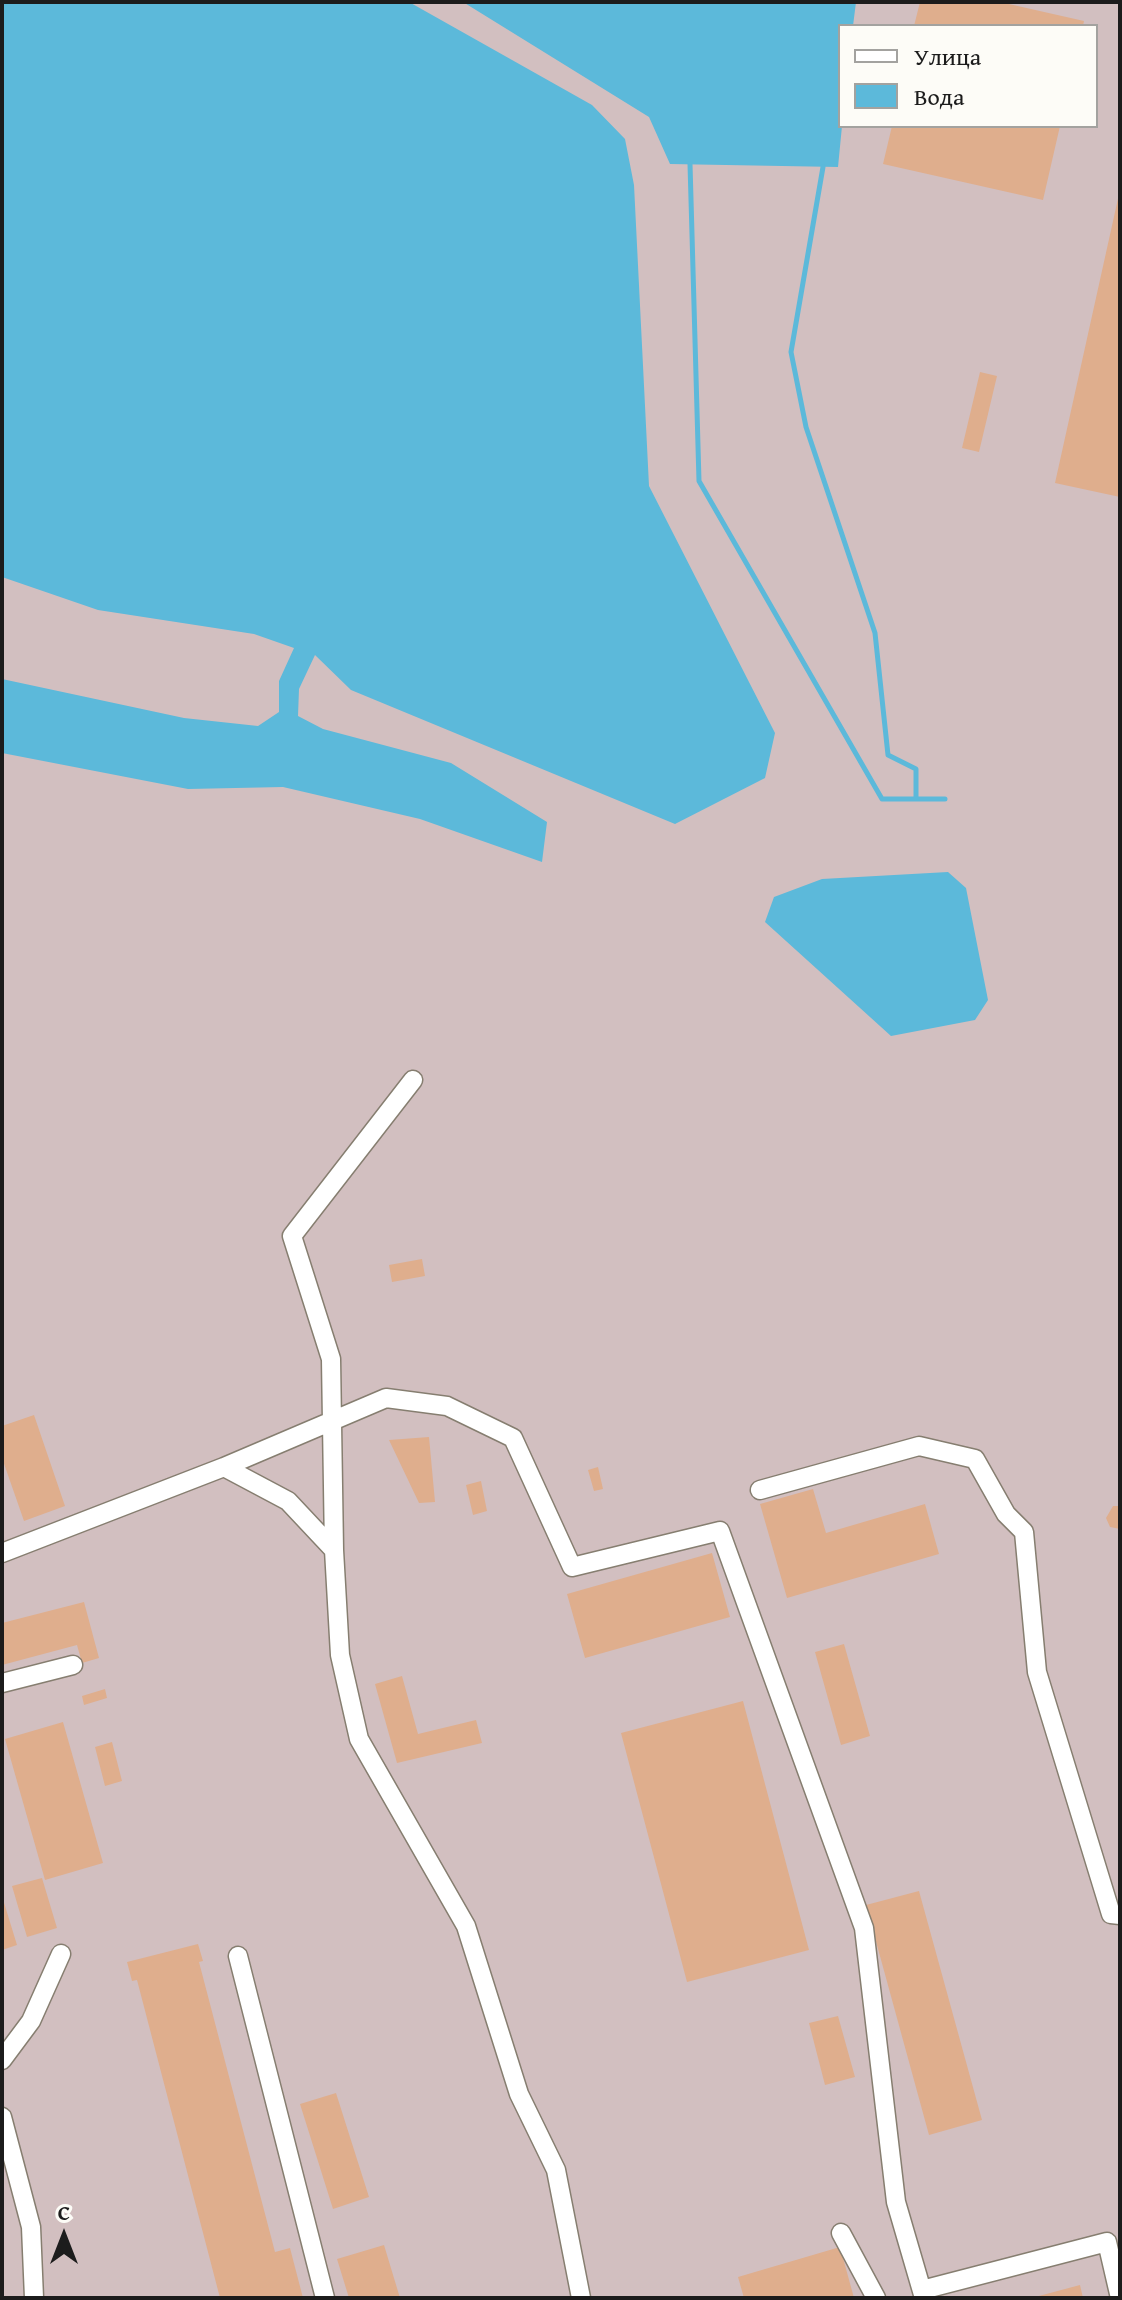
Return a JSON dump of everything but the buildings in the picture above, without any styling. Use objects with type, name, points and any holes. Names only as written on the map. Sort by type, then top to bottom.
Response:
[{"type":"lane","points":[[413,1080],[292,1236],[331,1359],[334,1550],[340,1655],[359,1739],[466,1926],[519,2094],[556,2170],[581,2298]]},
{"type":"lane","points":[[2,1553],[224,1467],[386,1398],[447,1406],[513,1438],[572,1567],[720,1531],[864,1928],[896,2202],[923,2294],[1107,2242],[1120,2298]]},
{"type":"lane","points":[[760,1490],[919,1446],[975,1459],[1006,1514],[1024,1532],[1037,1672],[1111,1914],[1120,1915]]},
{"type":"lane","points":[[224,1467],[288,1501],[334,1550]]},
{"type":"lane","points":[[2,1683],[73,1665]]},
{"type":"lane","points":[[2,2060],[31,2021],[61,1954]]},
{"type":"lane","points":[[238,1956],[325,2298]]},
{"type":"lane","points":[[2,2117],[31,2227],[33,2297]]},
{"type":"lane","points":[[841,2233],[876,2298]]},
{"type":"shaded area","points":[[2,2],[1120,2],[1120,2298],[2,2298]]},
{"type":"water","points":[[2,2],[409,2],[592,105],[625,139],[634,185],[649,486],[775,733],[765,778],[675,824],[351,690],[315,655],[299,689],[298,716],[323,729],[451,763],[547,822],[542,862],[420,819],[283,787],[188,789],[2,753],[2,679],[184,718],[258,726],[279,712],[279,681],[294,648],[254,634],[98,610],[2,577]]},
{"type":"water","points":[[463,2],[856,2],[853,24],[838,24],[838,128],[842,128],[838,167],[670,164],[649,117]]},
{"type":"water","points":[[948,872],[966,888],[988,1000],[975,1020],[891,1036],[765,922],[774,897],[822,879]]},
{"type":"waterway","points":[[690,164],[699,481],[882,799],[945,799]]},
{"type":"waterway","points":[[823,167],[791,352],[806,427],[875,633],[888,755],[916,769],[916,799]]}]
